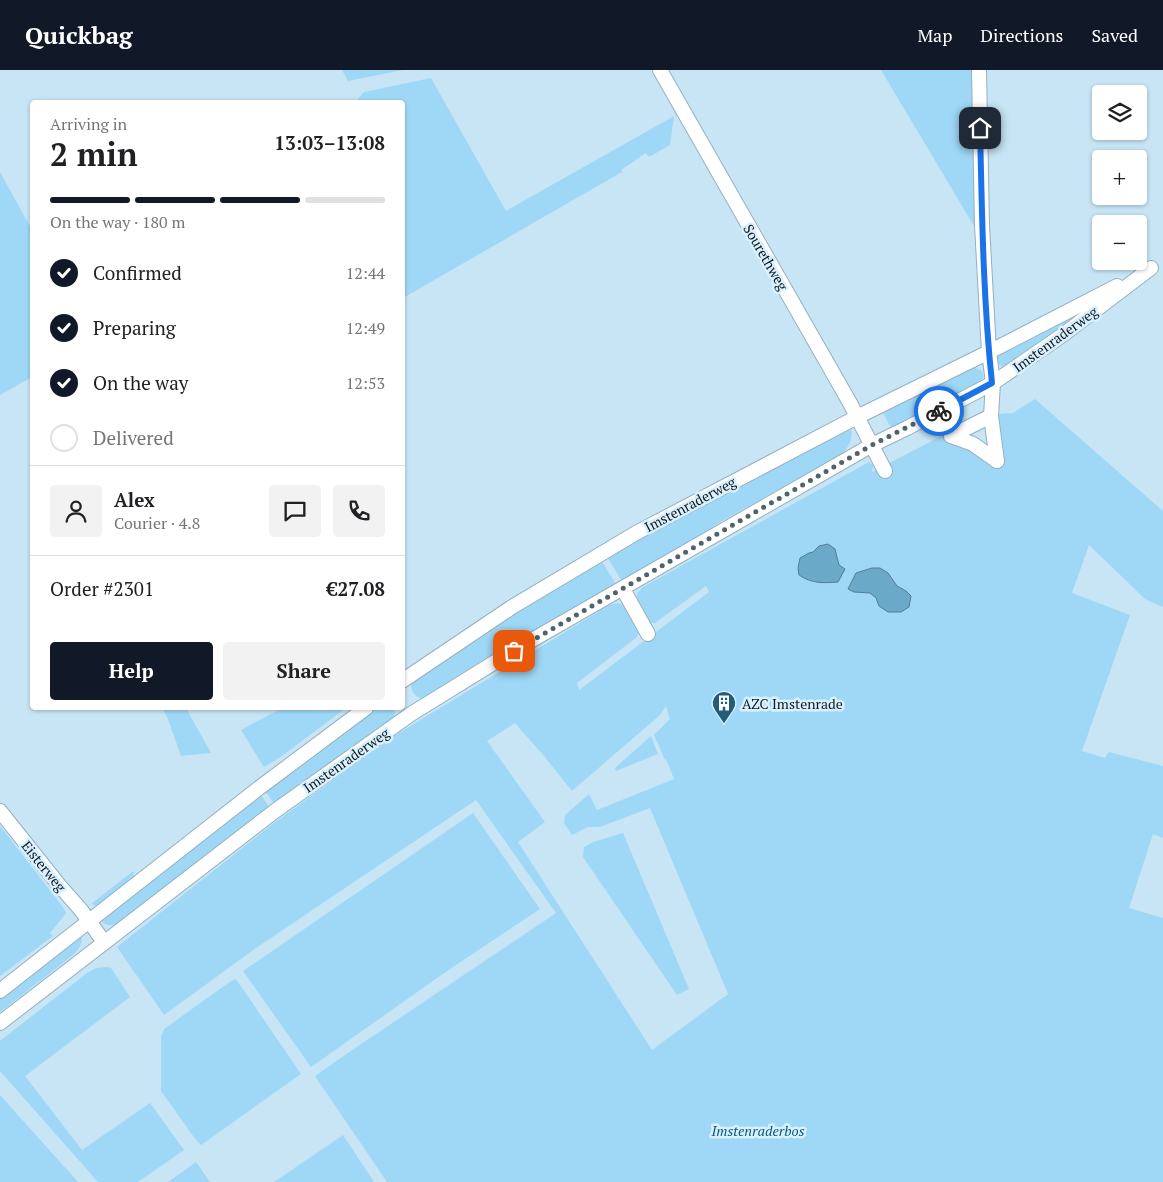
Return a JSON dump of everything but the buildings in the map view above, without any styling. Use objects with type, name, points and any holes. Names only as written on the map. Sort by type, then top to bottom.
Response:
[{"type":"street","name":"Sourethweg","points":[[660,70],[857,417],[885,471]]},
{"type":"street","points":[[979,70],[982,225],[992,383],[991,416]]},
{"type":"street","name":"Imstenraderweg","points":[[405,679],[512,607],[636,533],[857,417],[989,352],[1157,265]]},
{"type":"street","name":"Imstenraderweg","points":[[0,1023],[275,811],[411,714],[514,651],[872,445],[992,383],[1064,334],[1157,265]]},
{"type":"street","points":[[622,588],[648,634]]},
{"type":"street","name":"Imstenraderweg","points":[[0,991],[251,794],[363,710]]},
{"type":"street","name":"Eisterweg","points":[[0,810],[47,871],[81,910],[104,942]]},
{"type":"green space","points":[[342,70],[403,70],[348,81]]},
{"type":"green space","points":[[881,70],[973,70],[977,231]]},
{"type":"green space","points":[[431,78],[506,211],[674,116],[670,145],[649,157],[646,153],[621,170],[622,172],[405,297],[405,100],[359,100],[364,92]]},
{"type":"green space","points":[[0,172],[30,226],[30,378],[0,395]]},
{"type":"green space","points":[[1077,312],[1078,314],[1069,322],[1009,367],[1003,367],[997,363],[996,359],[999,352]]},
{"type":"green space","points":[[973,367],[983,373],[981,383],[892,430],[881,409]]},
{"type":"green space","name":"Imstenraderbos","points":[[1035,399],[1163,511],[1163,607],[1145,599],[1089,545],[1072,593],[1130,615],[1082,751],[1105,758],[1109,752],[1163,766],[1163,838],[1153,834],[1129,908],[1163,918],[1163,1182],[387,1182],[315,1076],[556,913],[476,800],[256,948],[164,1015],[117,947],[274,823],[399,733],[608,606],[617,603],[625,607],[637,627],[637,637],[577,683],[579,690],[709,592],[706,586],[655,623],[649,623],[640,609],[637,600],[639,591],[643,587],[869,462],[873,465],[872,472],[949,432],[961,444],[1000,444],[996,426],[999,414],[1013,413]],"holes":[[[888,573],[897,587],[906,591],[876,598],[870,592],[854,592]],[[666,706],[670,719],[654,735],[674,779],[597,810],[589,794],[565,815],[564,823],[572,835],[588,827],[600,827],[650,808],[728,994],[652,1050],[518,842],[545,822],[487,741],[515,723],[572,791],[660,715]]]},
{"type":"green space","points":[[847,427],[852,431],[850,443],[846,450],[837,458],[718,523],[677,553],[623,583],[606,555]]},
{"type":"green space","points":[[600,558],[617,586],[424,699],[413,692],[411,686],[412,679]]},
{"type":"green space","points":[[163,710],[187,710],[211,753],[181,756]]},
{"type":"green space","points":[[278,710],[343,710],[282,756],[264,767],[241,730]]},
{"type":"green space","points":[[369,710],[394,710],[394,720],[275,805],[264,789]]},
{"type":"green space","points":[[651,736],[658,754],[616,771],[615,768]]},
{"type":"green space","points":[[259,792],[270,808],[118,924],[109,925],[101,921],[101,919]]},
{"type":"green space","points":[[473,813],[540,909],[450,969],[311,1067],[243,971]]},
{"type":"green space","points":[[0,826],[66,912],[50,933],[53,936],[0,976]]},
{"type":"green space","points":[[623,833],[689,989],[677,995],[583,857],[584,847],[593,842]]},
{"type":"green space","points":[[134,872],[133,878],[99,907],[91,904]]},
{"type":"green space","points":[[81,935],[79,949],[73,955],[0,1012],[0,996]]},
{"type":"green space","points":[[96,968],[111,968],[130,997],[25,1076],[82,1150],[150,1103],[184,1150],[138,1182],[98,1182],[0,1071],[0,1041],[87,973]]},
{"type":"green space","points":[[236,979],[301,1074],[201,1145],[161,1091],[161,1037],[164,1029]]},
{"type":"green space","points":[[0,1095],[78,1182],[0,1182]]},
{"type":"green space","points":[[343,1135],[374,1182],[274,1182]]},
{"type":"green space","points":[[196,1162],[210,1182],[168,1182]]},
{"type":"shaded area","points":[[828,544],[835,549],[839,565],[845,569],[838,582],[823,583],[799,575],[800,558],[813,552],[819,546]]},
{"type":"shaded area","points":[[872,568],[880,568],[888,573],[897,586],[911,596],[909,607],[901,612],[888,612],[879,606],[876,598],[870,593],[854,592],[848,589],[856,573]]},
{"type":"way so far","points":[[514,651],[872,445],[939,411]]},
{"type":"place","name":"AZC Imstenrade","points":[[724,724]]},
{"type":"route","points":[[939,411],[992,383],[982,225],[980,128]]}]
